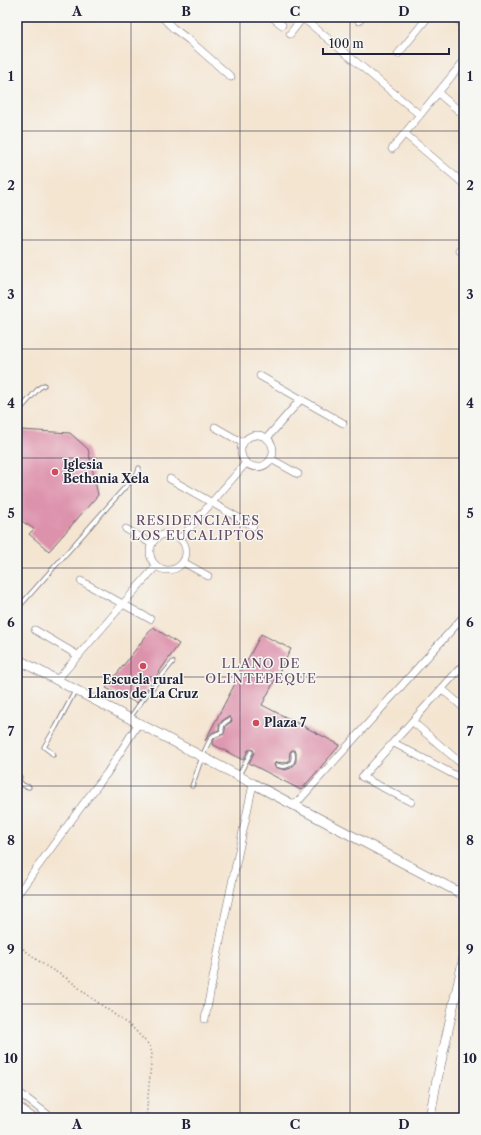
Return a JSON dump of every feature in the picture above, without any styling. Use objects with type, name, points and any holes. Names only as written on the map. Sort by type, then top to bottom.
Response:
[{"type":"main road","points":[[17,659],[464,895]]},
{"type":"main road","points":[[430,1118],[464,957]]},
{"type":"street","points":[[162,17],[231,77]]},
{"type":"street","points":[[272,17],[282,25]]},
{"type":"street","points":[[398,54],[428,17]]},
{"type":"street","points":[[454,17],[464,25]]},
{"type":"street","points":[[290,34],[303,18],[420,115]]},
{"type":"street","points":[[392,149],[464,61]]},
{"type":"street","points":[[438,93],[464,115]]},
{"type":"street","points":[[405,134],[464,184]]},
{"type":"street","points":[[260,376],[343,423]]},
{"type":"street","points":[[267,438],[301,399]]},
{"type":"street","points":[[215,427],[243,443]]},
{"type":"street","points":[[254,435],[267,438],[273,446],[271,459],[259,467],[254,467],[246,463],[242,453],[243,443],[254,435]]},
{"type":"street","points":[[271,459],[298,474]]},
{"type":"street","points":[[180,539],[246,463]]},
{"type":"street","points":[[170,478],[253,526]]},
{"type":"street","points":[[126,529],[152,544]]},
{"type":"street","points":[[164,534],[170,534],[180,539],[186,552],[183,562],[173,569],[167,570],[156,566],[150,555],[152,544],[155,540],[164,534]]},
{"type":"street","points":[[183,562],[208,576]]},
{"type":"street","points":[[57,680],[156,566]]},
{"type":"street","points":[[81,581],[150,619]]},
{"type":"street","points":[[294,806],[464,616]]},
{"type":"street","points":[[35,630],[79,656]]},
{"type":"street","points":[[411,802],[362,777],[464,664]]},
{"type":"street","points":[[442,689],[464,708]]},
{"type":"street","points":[[413,722],[464,766]]},
{"type":"street","points":[[17,896],[107,773],[138,724]]},
{"type":"street","points":[[394,743],[464,780]]},
{"type":"street","points":[[205,1019],[253,784]]},
{"type":"street","points":[[17,1091],[52,1118]]},
{"type":"street","points":[[17,1105],[34,1118]]},
{"type":"lane","points":[[17,413],[38,388],[44,385]]},
{"type":"lane","points":[[17,609],[135,476],[139,468]]},
{"type":"lane","points":[[130,719],[141,702],[172,662]]},
{"type":"lane","points":[[53,755],[52,752],[44,747],[75,690]]},
{"type":"lane","points":[[192,786],[202,757],[213,737],[217,733],[222,732],[222,727],[229,720]]},
{"type":"lane","points":[[238,776],[251,752]]},
{"type":"lane","points":[[277,765],[284,767],[289,765],[293,759],[293,753]]},
{"type":"lane","points":[[20,777],[20,784],[28,787]]},
{"type":"path","points":[[17,944],[44,965],[68,979],[133,1028],[150,1045],[152,1053],[146,1118]]},
{"type":"building","name":"Iglesia Bethania Xela","points":[[21,430],[70,433],[88,449],[98,495],[49,551],[29,534],[34,529],[17,518],[17,435]]},
{"type":"building","name":"Escuela rural Llanos de La Cruz","points":[[153,627],[179,644],[137,703],[106,688]]},
{"type":"building","name":"Plaza 7","points":[[261,634],[291,649],[262,705],[340,745],[301,790],[249,763],[254,753],[252,749],[248,750],[243,760],[212,744],[215,738],[224,734],[226,726],[232,721],[230,717],[222,721],[219,725],[219,730],[211,733],[205,741]],"holes":[[[295,750],[296,761],[291,768],[285,770],[275,767],[274,764],[276,762],[284,763],[289,761],[290,752]]]},
{"type":"place","name":"Iglesia Bethania Xela","points":[[55,472]]},
{"type":"place","name":"Escuela rural Llanos de La Cruz","points":[[143,666]]},
{"type":"place","name":"Plaza 7","points":[[256,723]]},
{"type":"district","name":"RESIDENCIALES LOS EUCALIPTOS","points":[[198,528]]},
{"type":"district","name":"LLANO DE OLINTEPEQUE","points":[[261,670]]}]
